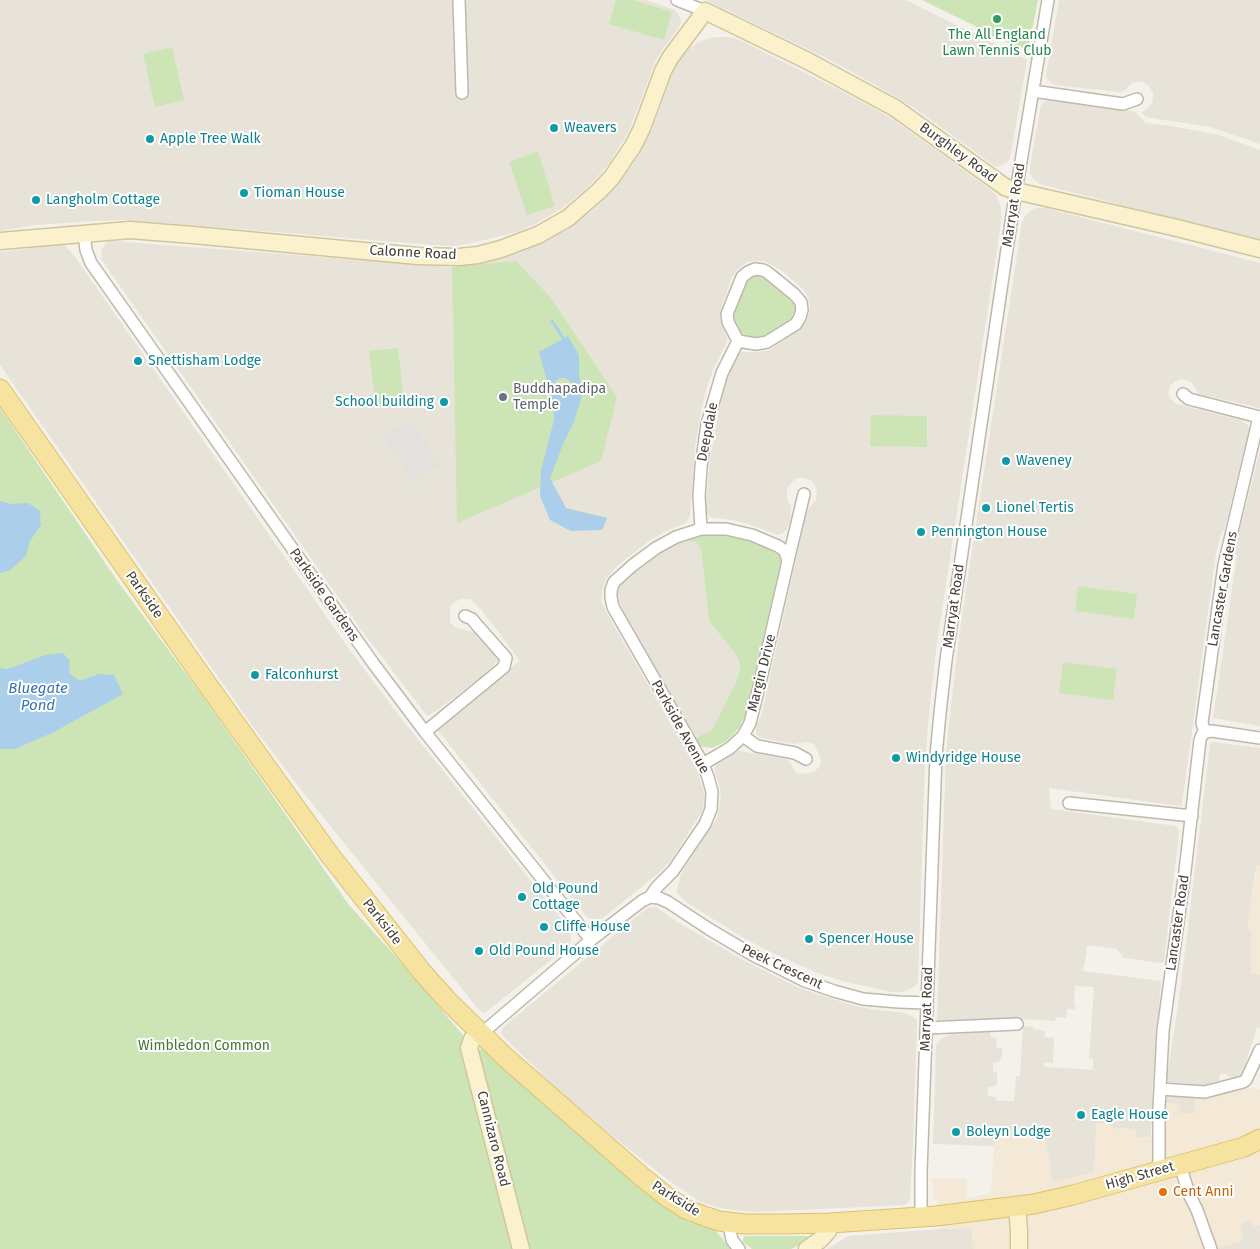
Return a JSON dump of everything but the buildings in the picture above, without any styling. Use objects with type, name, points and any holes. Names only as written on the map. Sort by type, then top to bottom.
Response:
[{"type":"main road","name":"Parkside","points":[[0,389],[329,854],[448,1002],[505,1057],[666,1196],[686,1209],[704,1216],[720,1221],[783,1224],[921,1217]]},
{"type":"main road","name":"High Street","points":[[921,1217],[1017,1206],[1073,1195],[1244,1147],[1260,1139]]},
{"type":"street","points":[[459,0],[462,93]]},
{"type":"street","name":"Burghley Road","points":[[677,0],[705,11],[808,61],[895,108],[1004,187],[1177,228],[1260,250]]},
{"type":"street","name":"Marryat Road","points":[[921,1217],[936,756],[940,714],[946,660],[1016,191],[1048,0]]},
{"type":"street","name":"Calonne Road","points":[[0,241],[130,230],[418,256],[459,257],[478,255],[501,249],[527,240],[568,218],[600,191],[612,177],[633,146],[650,108],[663,71],[705,11]]},
{"type":"street","points":[[1033,91],[1123,104],[1137,99]]},
{"type":"street","name":"Parkside Gardens","points":[[84,233],[86,250],[91,263],[367,655],[425,732],[591,940]]},
{"type":"street","points":[[755,269],[763,270],[787,288],[801,302],[802,310],[800,317],[796,324],[768,342],[756,344],[738,341],[728,322],[727,314],[742,277],[755,269]]},
{"type":"street","name":"Deepdale","points":[[701,529],[699,496],[707,424],[722,373],[738,341]]},
{"type":"street","name":"Lancaster Gardens","points":[[1183,394],[1189,399],[1260,417],[1224,565],[1202,723],[1205,732]]},
{"type":"street","name":"Margin Drive","points":[[703,764],[730,748],[743,736],[750,723],[804,494]]},
{"type":"street","points":[[701,529],[726,529],[752,535],[785,551],[788,561]]},
{"type":"street","name":"Parkside Avenue","points":[[481,1034],[591,940],[650,897],[673,871],[706,824],[711,809],[712,792],[703,764],[613,607],[611,597],[614,582],[633,565],[656,548],[701,529]]},
{"type":"street","points":[[425,732],[504,667],[506,658],[472,619],[465,616]]},
{"type":"street","points":[[1205,732],[1212,730],[1260,738]]},
{"type":"street","name":"Lancaster Road","points":[[1157,1172],[1159,1161],[1159,1108],[1163,1031],[1192,816],[1200,740],[1205,732]]},
{"type":"street","points":[[743,736],[757,746],[795,753],[806,759]]},
{"type":"street","points":[[1068,803],[1192,816]]},
{"type":"street","name":"Peek Crescent","points":[[650,897],[668,902],[751,954],[805,981],[863,999],[927,1003]]},
{"type":"street","points":[[927,1028],[1017,1024]]},
{"type":"street","name":"Cannizaro Road","points":[[481,1034],[472,1039],[469,1048],[521,1249]]},
{"type":"street","points":[[1160,1089],[1205,1092],[1243,1082],[1246,1080],[1260,1050]]},
{"type":"street","points":[[1180,1165],[1189,1194],[1212,1249]]},
{"type":"street","points":[[1017,1206],[1019,1249]]},
{"type":"street","points":[[730,1222],[732,1240],[739,1249]]},
{"type":"street","points":[[807,1249],[820,1240],[828,1231],[830,1223]]},
{"type":"shaded area","points":[[0,0],[646,0],[676,11],[681,20],[680,26],[656,60],[629,131],[610,162],[594,181],[561,209],[533,225],[517,232],[455,246],[127,220],[35,225],[0,231]]},
{"type":"shaded area","points":[[706,0],[906,0],[1027,60],[1010,159],[996,167],[913,107],[881,88],[828,59]]},
{"type":"shaded area","points":[[1059,0],[1260,0],[1260,144],[1210,127],[1146,117],[1141,113],[1153,101],[1153,93],[1149,86],[1143,82],[1132,83],[1124,91],[1119,92],[1054,85],[1048,80],[1046,75]]},
{"type":"shaded area","points":[[730,37],[742,41],[891,118],[990,189],[997,196],[1001,208],[1001,223],[936,650],[929,714],[925,763],[918,982],[914,987],[903,992],[892,992],[842,981],[815,972],[766,950],[739,935],[687,903],[677,893],[683,870],[717,818],[721,792],[715,774],[715,767],[719,760],[739,751],[783,758],[788,760],[796,772],[801,774],[814,772],[821,762],[814,744],[808,742],[793,744],[759,737],[756,734],[756,727],[762,713],[806,514],[816,500],[817,489],[811,480],[797,478],[792,482],[787,489],[787,499],[791,506],[790,521],[787,529],[778,535],[738,521],[710,517],[707,514],[706,508],[710,459],[722,395],[730,370],[738,354],[741,352],[770,350],[800,328],[807,320],[810,306],[808,297],[802,288],[781,270],[766,262],[747,262],[732,277],[720,311],[727,339],[726,344],[713,370],[701,411],[695,447],[690,516],[686,523],[664,532],[649,541],[617,566],[607,578],[603,587],[601,599],[605,610],[697,770],[704,797],[703,810],[671,860],[661,871],[603,918],[597,920],[586,916],[436,728],[520,661],[480,608],[470,599],[461,599],[455,602],[451,605],[450,622],[456,628],[478,633],[497,657],[498,661],[481,677],[427,716],[360,628],[101,259],[102,249],[106,242],[112,241],[451,267],[484,263],[516,254],[567,230],[606,198],[639,154],[653,127],[671,77],[686,51],[706,39]]},
{"type":"shaded area","points":[[1048,100],[1101,105],[1135,112],[1146,123],[1219,135],[1260,150],[1260,241],[1040,184],[1030,174],[1030,166],[1041,105]]},
{"type":"shaded area","points":[[1036,208],[1045,208],[1260,263],[1260,408],[1199,394],[1192,383],[1180,379],[1170,386],[1168,393],[1176,404],[1240,420],[1248,425],[1249,430],[1224,531],[1222,531],[1216,553],[1182,805],[1049,788],[1051,809],[1176,826],[1179,833],[1164,962],[1124,958],[1117,949],[1089,945],[1086,948],[1083,971],[1161,981],[1153,1077],[1151,1137],[1136,1137],[1136,1130],[1129,1128],[1112,1129],[1094,1172],[1053,1183],[1018,1136],[994,1146],[933,1144],[936,1045],[941,1039],[951,1034],[987,1031],[991,1037],[997,1038],[996,1047],[1002,1048],[1002,1058],[998,1062],[993,1063],[993,1071],[997,1072],[997,1085],[988,1087],[988,1096],[996,1097],[997,1101],[1014,1101],[1016,1076],[1020,1076],[1023,1026],[1045,1031],[1045,1037],[1054,1038],[1053,1063],[1044,1062],[1044,1067],[1097,1070],[1093,1069],[1093,1059],[1089,1058],[1094,987],[1075,986],[1075,1009],[1067,1009],[1066,1018],[1056,1017],[1055,1021],[1021,1019],[937,1020],[946,752],[959,636],[1022,222],[1030,211]]},
{"type":"shaded area","points":[[64,245],[73,254],[349,649],[397,713],[570,930],[571,940],[567,947],[485,1013],[480,1011],[302,791],[254,728],[0,365],[0,252]]},
{"type":"shaded area","points":[[409,419],[441,464],[415,482],[383,437]]},
{"type":"shaded area","points":[[1260,451],[1260,726],[1213,718],[1237,555],[1234,553]]},
{"type":"shaded area","points":[[686,539],[696,541],[701,549],[709,621],[737,656],[740,668],[737,680],[712,730],[696,738],[625,614],[617,593],[629,576],[648,561]]},
{"type":"shaded area","points":[[1210,743],[1260,748],[1260,866],[1257,865],[1254,879],[1248,929],[1251,930],[1251,973],[1260,975],[1260,1028],[1257,1027],[1241,1078],[1232,1079],[1226,1074],[1222,1074],[1219,1076],[1220,1081],[1215,1081],[1216,1085],[1209,1086],[1167,1082],[1167,1067],[1169,1065],[1181,984]]},
{"type":"shaded area","points":[[1257,865],[1260,866],[1260,975],[1251,973],[1251,930],[1247,929]]},
{"type":"shaded area","points":[[656,907],[674,920],[741,959],[799,988],[852,1005],[906,1013],[915,1018],[917,1021],[913,1142],[910,1199],[908,1203],[904,1205],[755,1212],[725,1209],[701,1202],[668,1180],[560,1092],[505,1038],[501,1033],[508,1023],[646,909]]},
{"type":"shaded area","points":[[1247,1087],[1260,1090],[1260,1225],[1254,1227],[1251,1220],[1240,1224],[1243,1241],[1213,1249],[973,1249],[972,1228],[940,1229],[938,1201],[934,1199],[932,1178],[967,1179],[966,1198],[991,1193],[994,1137],[1018,1136],[1018,1128],[1044,1128],[1053,1183],[1094,1172],[1096,1123],[1111,1123],[1112,1129],[1136,1129],[1136,1137],[1164,1138],[1166,1103],[1180,1104],[1179,1113],[1195,1113],[1195,1098],[1201,1099]]},
{"type":"shaded area","points":[[1166,1094],[1195,1098],[1196,1113],[1179,1113],[1179,1104],[1166,1103]]},
{"type":"shaded area","points":[[1252,1220],[1254,1226],[1260,1225],[1260,1249],[1213,1249],[1240,1224]]},
{"type":"shaded area","points":[[972,1228],[973,1249],[827,1249],[848,1236]]},
{"type":"green space","points":[[616,0],[633,0],[672,12],[664,40],[609,24]]},
{"type":"green space","name":"The All England Lawn Tennis Club","points":[[922,0],[1038,0],[1028,50],[994,37]]},
{"type":"green space","points":[[172,47],[184,100],[155,107],[143,54]]},
{"type":"green space","points":[[538,152],[555,206],[527,215],[509,162]]},
{"type":"green space","points":[[516,261],[551,298],[617,397],[601,461],[457,523],[452,267]]},
{"type":"green space","points":[[752,275],[763,275],[780,288],[794,302],[795,306],[795,313],[790,321],[766,337],[756,339],[749,338],[737,328],[732,314],[745,279]]},
{"type":"green space","points":[[398,348],[404,403],[376,407],[369,351]]},
{"type":"green space","name":"Wimbledon Common","points":[[0,408],[116,579],[204,698],[349,905],[462,1034],[463,1040],[477,1050],[483,1049],[636,1181],[687,1221],[713,1228],[731,1249],[0,1249]]},
{"type":"green space","points":[[871,415],[927,416],[927,447],[870,446]]},
{"type":"green space","points":[[694,536],[733,536],[761,545],[778,554],[783,561],[749,707],[739,728],[725,742],[712,748],[699,746],[696,738],[712,730],[737,680],[740,668],[737,656],[709,621],[701,549],[696,542],[686,539]]},
{"type":"green space","points":[[1078,586],[1137,594],[1134,619],[1075,611]]},
{"type":"green space","points":[[1063,662],[1117,669],[1113,700],[1059,693]]},
{"type":"green space","points":[[745,1236],[807,1236],[808,1241],[791,1249],[752,1249],[743,1242]]},
{"type":"water","points":[[568,336],[579,355],[579,376],[583,392],[574,422],[550,478],[566,508],[607,518],[602,530],[571,531],[550,520],[540,496],[541,470],[554,420],[554,406],[539,352]],"holes":[[[560,378],[566,378],[573,384],[571,392],[566,396],[560,396],[553,388],[555,382]]]},
{"type":"water","points":[[0,501],[11,504],[28,503],[40,511],[41,525],[30,541],[26,556],[10,570],[0,573]]},
{"type":"water","name":"Bluegate Pond","points":[[63,653],[69,660],[70,674],[80,681],[99,674],[114,675],[123,694],[54,732],[15,749],[0,749],[0,668],[8,669],[45,655]]},
{"type":"waterway","points":[[552,321],[565,341]]},
{"type":"place","name":"The All England Lawn Tennis Club","points":[[997,19]]},
{"type":"place","name":"Weavers","points":[[554,128]]},
{"type":"place","name":"Apple Tree Walk","points":[[150,139]]},
{"type":"place","name":"Tioman House","points":[[244,193]]},
{"type":"place","name":"Langholm Cottage","points":[[36,200]]},
{"type":"place","name":"Snettisham Lodge","points":[[138,361]]},
{"type":"place","name":"Buddhapadipa Temple","points":[[503,397]]},
{"type":"place","name":"School building","points":[[444,402]]},
{"type":"place","name":"Waveney","points":[[1006,461]]},
{"type":"place","name":"Lionel Tertis","points":[[986,508]]},
{"type":"place","name":"Pennington House","points":[[921,532]]},
{"type":"place","name":"Falconhurst","points":[[255,675]]},
{"type":"place","name":"Windyridge House","points":[[896,758]]},
{"type":"place","name":"Old Pound Cottage","points":[[522,897]]},
{"type":"place","name":"Cliffe House","points":[[544,927]]},
{"type":"place","name":"Spencer House","points":[[809,939]]},
{"type":"place","name":"Old Pound House","points":[[479,951]]},
{"type":"place","name":"Eagle House","points":[[1081,1115]]},
{"type":"place","name":"Boleyn Lodge","points":[[956,1132]]},
{"type":"place","name":"Cent Anni","points":[[1163,1192]]}]
